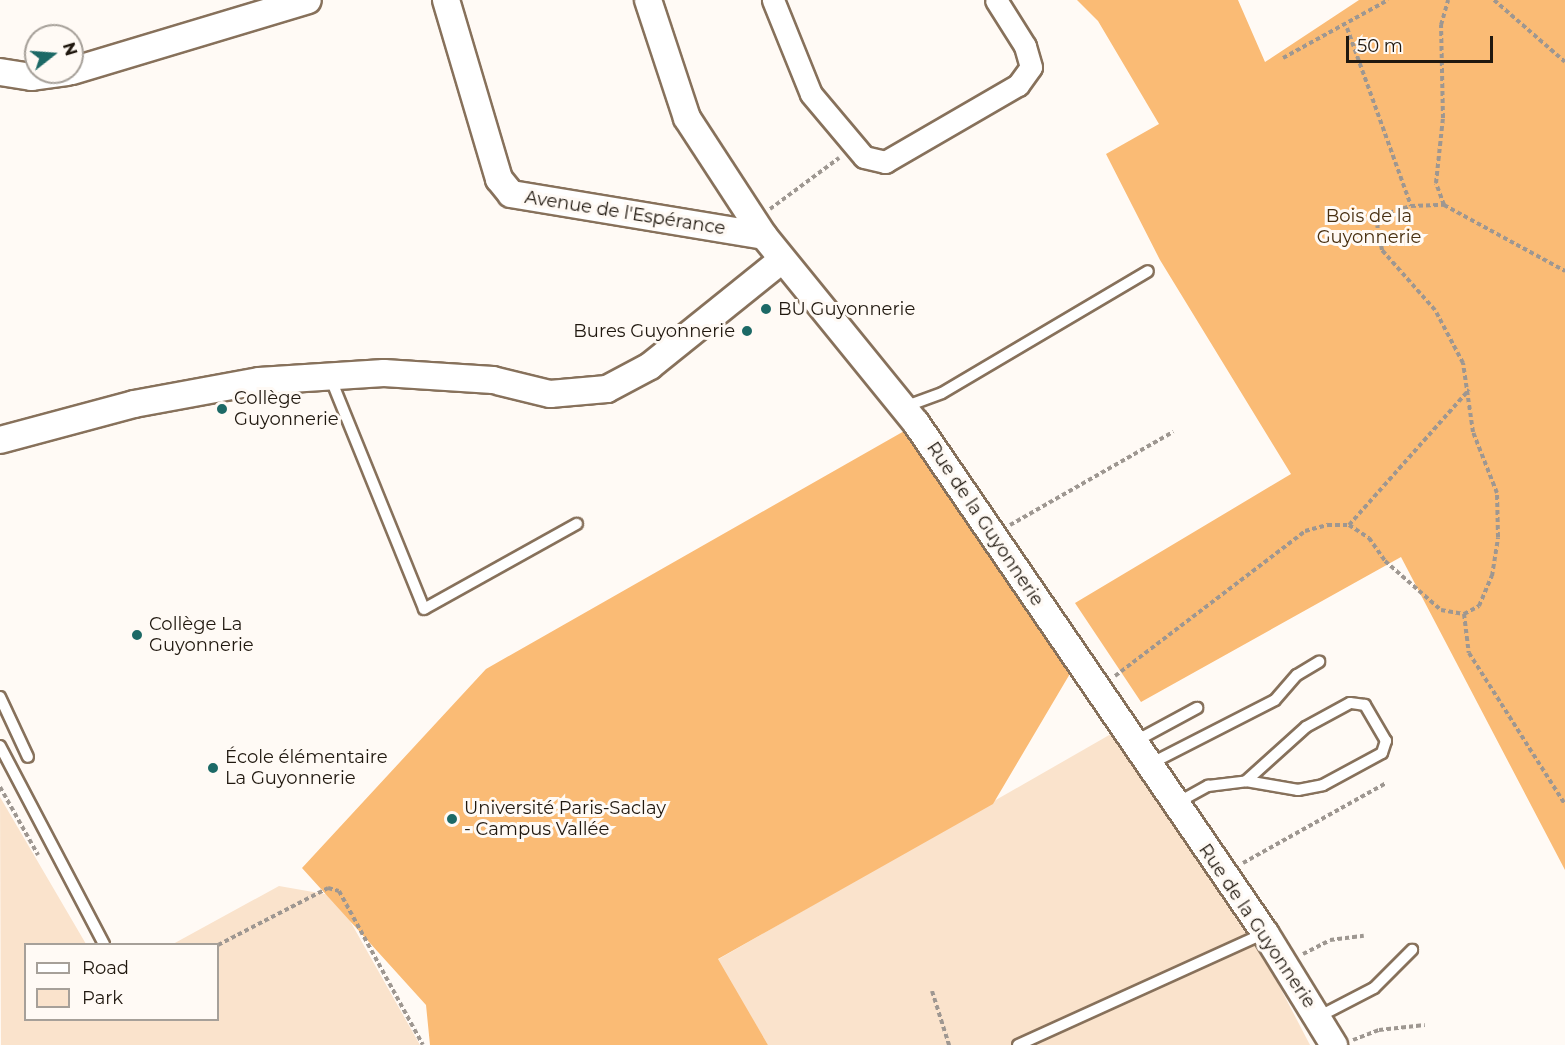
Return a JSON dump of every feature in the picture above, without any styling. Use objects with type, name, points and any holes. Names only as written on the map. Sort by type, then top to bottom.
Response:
[{"type":"street","points":[[84,67],[308,0]]},
{"type":"street","name":"Avenue de l'Espérance","points":[[446,0],[499,179],[511,194],[759,228]]},
{"type":"street","name":"Rue de la Guyonnerie","points":[[648,0],[687,118],[759,228],[782,260],[904,407],[995,537],[1132,743],[1265,933],[1334,1045]]},
{"type":"street","points":[[773,0],[811,94],[864,157],[885,162],[1018,85],[1031,67],[1025,46],[996,0]]},
{"type":"street","points":[[0,72],[24,76]]},
{"type":"street","points":[[0,440],[134,404],[259,381],[384,373],[493,380],[550,394],[607,389],[650,366],[782,260]]},
{"type":"lane","points":[[904,407],[942,393],[1148,271]]},
{"type":"lane","points":[[330,376],[424,609],[577,524]]},
{"type":"lane","points":[[1148,765],[1275,700],[1297,675],[1319,662]]},
{"type":"lane","points":[[0,697],[28,757]]},
{"type":"lane","points":[[1174,804],[1208,786],[1246,781],[1298,790],[1323,785],[1382,753],[1386,741],[1365,705],[1350,703],[1306,726],[1246,781]]},
{"type":"lane","points":[[1132,743],[1197,708]]},
{"type":"lane","points":[[0,746],[103,943]]},
{"type":"lane","points":[[1018,1045],[1265,933]]},
{"type":"lane","points":[[1318,1017],[1374,988],[1412,950]]},
{"type":"path","points":[[1283,58],[1347,28],[1388,0]]},
{"type":"path","points":[[1444,205],[1436,183],[1443,118],[1440,42],[1448,0]]},
{"type":"path","points":[[1494,0],[1565,62]]},
{"type":"path","points":[[1347,28],[1411,206]]},
{"type":"path","points":[[759,228],[854,147]]},
{"type":"path","points":[[1349,525],[1441,610],[1464,614],[1479,606],[1492,576],[1498,537],[1497,493],[1473,432],[1469,390],[1453,337],[1382,250],[1377,225],[1389,213],[1411,206],[1444,205],[1565,271]]},
{"type":"path","points":[[1095,687],[1305,531],[1349,525],[1469,390]]},
{"type":"path","points":[[995,537],[1036,505],[1173,432]]},
{"type":"path","points":[[1464,614],[1469,652],[1565,804]]},
{"type":"path","points":[[1224,874],[1386,783]]},
{"type":"path","points":[[219,944],[328,888],[339,891],[423,1045]]},
{"type":"path","points":[[1285,964],[1324,942],[1364,936]]},
{"type":"path","points":[[932,991],[949,1045]]},
{"type":"path","points":[[1344,1045],[1379,1030],[1425,1025]]},
{"type":"green space","name":"Bois de la Guyonnerie","points":[[1077,0],[1238,0],[1265,62],[1359,0],[1565,0],[1565,870],[1401,557],[1141,702],[1075,603],[1291,474],[1160,260],[1106,154],[1159,124],[1098,21]]},
{"type":"green space","points":[[906,430],[1071,672],[993,804],[718,959],[768,1045],[430,1045],[426,1005],[302,868],[486,669]]},
{"type":"green space","points":[[1111,734],[1272,972],[1310,1045],[768,1045],[717,960]]},
{"type":"green space","points":[[0,797],[85,943],[24,943],[24,1021],[219,1021],[219,943],[175,943],[279,886],[336,896],[420,1045],[1,1045]]},
{"type":"place","name":"BU Guyonnerie","points":[[766,309]]},
{"type":"place","name":"Bures Guyonnerie","points":[[747,331]]},
{"type":"place","name":"Collège Guyonnerie","points":[[222,409]]},
{"type":"place","name":"Collège La Guyonnerie","points":[[137,635]]},
{"type":"place","name":"École élémentaire La Guyonnerie","points":[[213,768]]},
{"type":"place","name":"Université Paris-Saclay - Campus Vallée","points":[[452,819]]}]
